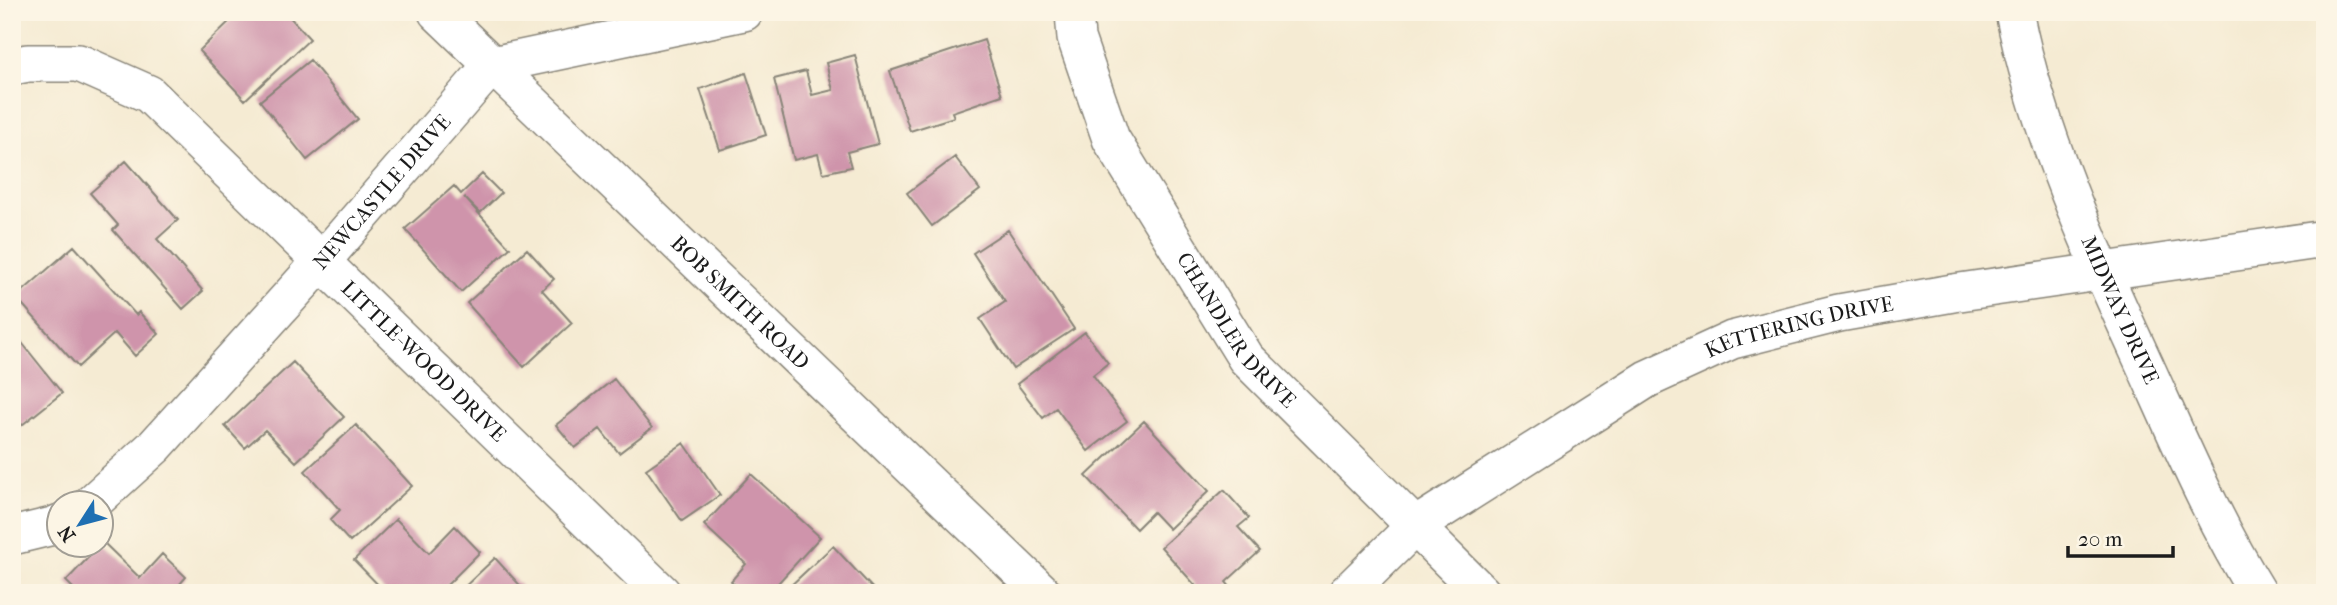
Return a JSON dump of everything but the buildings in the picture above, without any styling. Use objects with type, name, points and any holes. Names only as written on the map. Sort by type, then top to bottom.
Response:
[{"type":"street","name":"BOB SMITH ROAD","points":[[437,12],[1043,593]]},
{"type":"street","points":[[492,65],[744,12]]},
{"type":"street","name":"CHANDLER DRIVE","points":[[1074,12],[1076,38],[1111,139],[1246,358],[1482,593]]},
{"type":"street","name":"MIDWAY DRIVE","points":[[2014,12],[2041,117],[2102,271],[2197,479],[2258,593]]},
{"type":"street","name":"LITTLE-WOOD DRIVE","points":[[12,66],[28,63],[79,63],[149,94],[662,593]]},
{"type":"street","name":"NEWCASTLE DRIVE","points":[[106,490],[155,446],[321,262],[492,65]]},
{"type":"street","name":"KETTERING DRIVE","points":[[1347,593],[1414,527],[1647,379],[1732,340],[1839,313],[2325,239]]},
{"type":"street","points":[[12,536],[46,528]]}]
